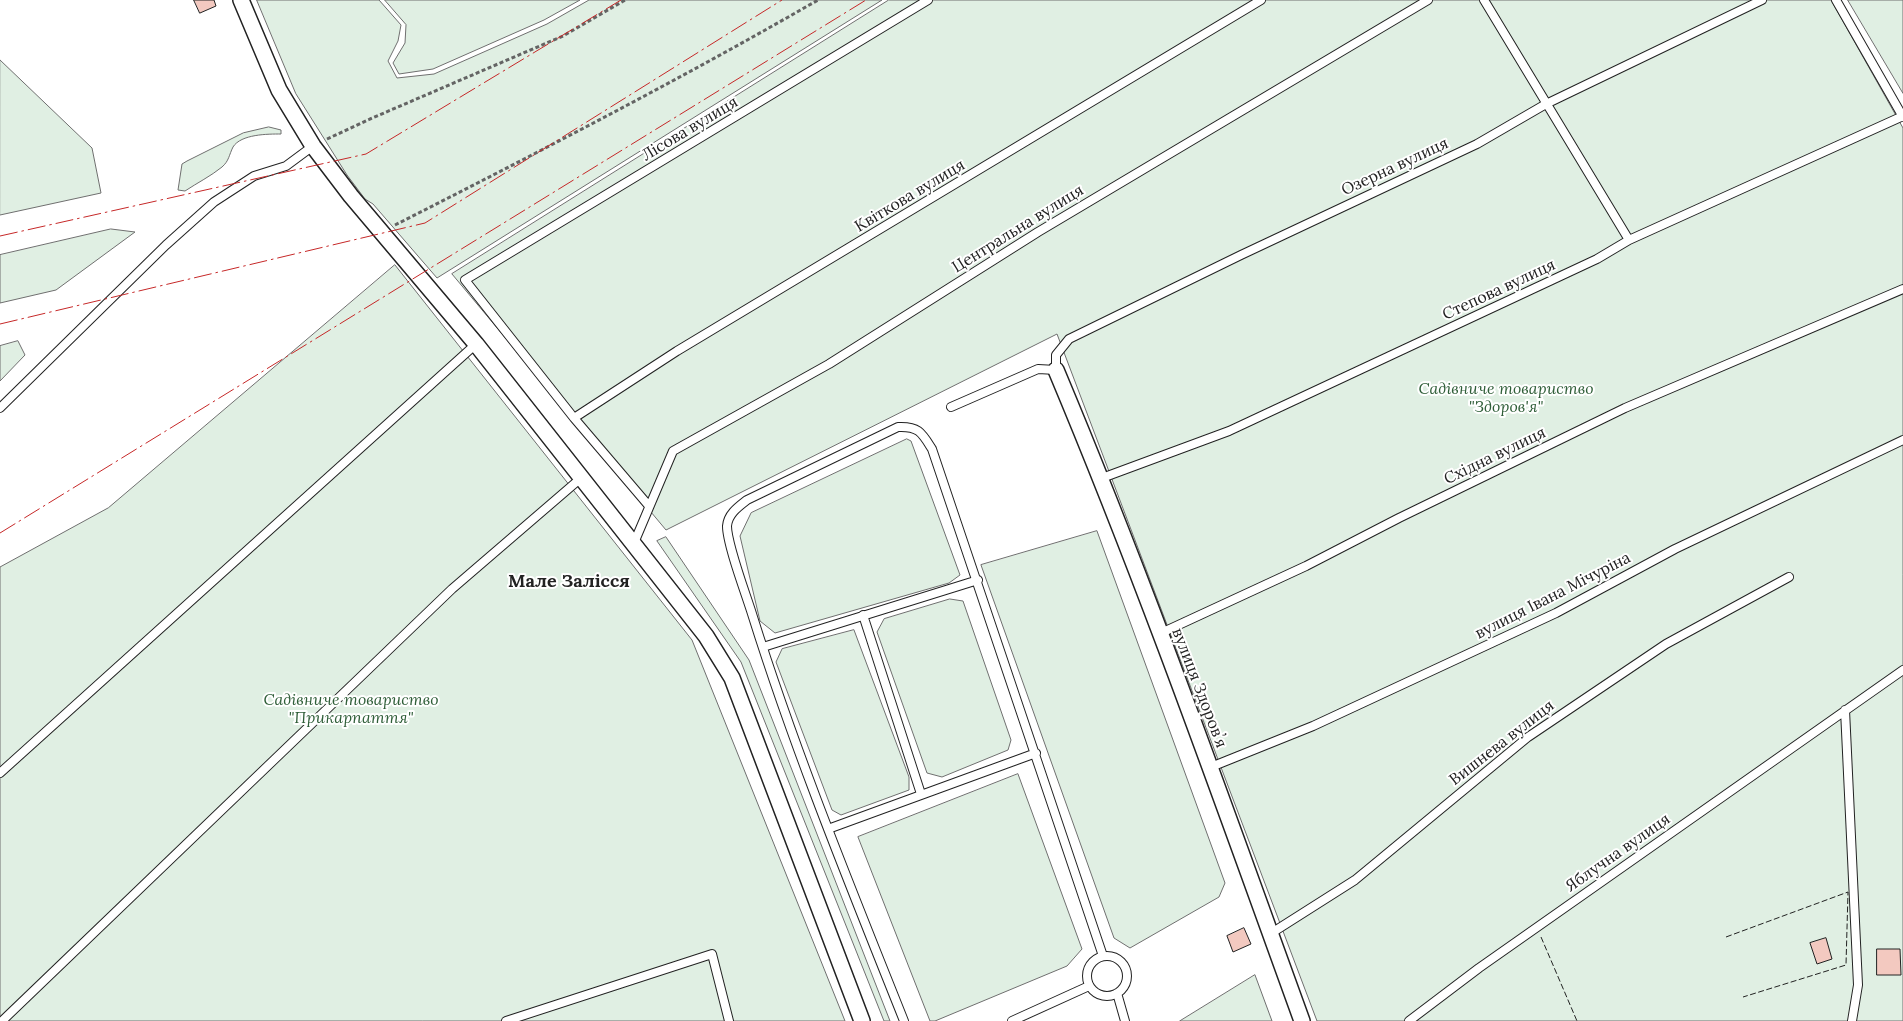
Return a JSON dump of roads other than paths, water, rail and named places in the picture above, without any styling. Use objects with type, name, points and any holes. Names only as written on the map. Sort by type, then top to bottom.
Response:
[{"type":"street","points":[[241,0],[279,90],[313,146],[351,196],[476,344],[634,543],[706,636],[732,678],[862,1021]]},
{"type":"street","name":"вулиця Здоровʼя","points":[[1056,370],[1102,478],[1159,634],[1211,767],[1302,1021]]},
{"type":"lane","name":"Лісова вулиця","points":[[574,418],[465,280],[928,0]]},
{"type":"lane","name":"Квіткова вулиця","points":[[574,418],[677,351],[1261,0]]},
{"type":"lane","name":"Центральна вулиця","points":[[634,543],[673,451],[829,364],[1038,232],[1428,0]]},
{"type":"lane","points":[[1484,0],[1629,240]]},
{"type":"lane","name":"Озерна вулиця","points":[[1056,370],[1056,355],[1069,339],[1241,255],[1477,144],[1546,104],[1762,0]]},
{"type":"lane","points":[[1836,0],[1903,116]]},
{"type":"lane","name":"Степова вулиця","points":[[1102,478],[1229,431],[1597,259],[1629,240],[1903,116]]},
{"type":"lane","points":[[0,408],[166,245],[214,202],[254,176],[286,166],[313,146]]},
{"type":"lane","name":"Східна вулиця","points":[[1159,634],[1306,566],[1625,408],[1903,289]]},
{"type":"lane","points":[[0,773],[476,344]]},
{"type":"lane","points":[[951,407],[1038,369],[1056,370]]},
{"type":"lane","points":[[574,418],[649,506]]},
{"type":"lane","points":[[904,1021],[828,829],[762,647],[731,546],[727,526],[731,513],[747,500],[898,427],[911,426],[921,432],[932,449],[978,580],[1103,956]]},
{"type":"lane","name":"вулиця Івана Мічуріна","points":[[1211,767],[1312,726],[1556,613],[1675,549],[1903,440]]},
{"type":"lane","points":[[2,1021],[452,589],[581,478]]},
{"type":"lane","name":"Вишнева вулиця","points":[[1270,934],[1356,880],[1528,737],[1666,644],[1789,577]]},
{"type":"lane","points":[[762,647],[978,580]]},
{"type":"lane","points":[[863,616],[921,794]]},
{"type":"lane","name":"Яблучна вулиця","points":[[1409,1021],[1479,968],[1903,670]]},
{"type":"lane","points":[[1845,710],[1858,984],[1852,1021]]},
{"type":"lane","points":[[828,829],[1036,753]]},
{"type":"lane","points":[[506,1021],[712,954],[729,1021]]},
{"type":"lane","points":[[1103,956],[1112,956],[1120,961],[1126,969],[1127,978],[1124,986],[1117,993],[1102,995],[1089,986],[1086,976],[1088,967],[1094,960],[1103,956]]},
{"type":"lane","points":[[1012,1021],[1089,986]]},
{"type":"lane","points":[[1117,993],[1125,1021]]},
{"type":"district","name":"Мале Залісся","points":[[569,582]]},
{"type":"park label","name":"Садівниче товариство \"Здоров'я\"","points":[[1506,398]]},
{"type":"park label","name":"Садівниче товариство \"Прикарпаття\"","points":[[351,709]]}]
